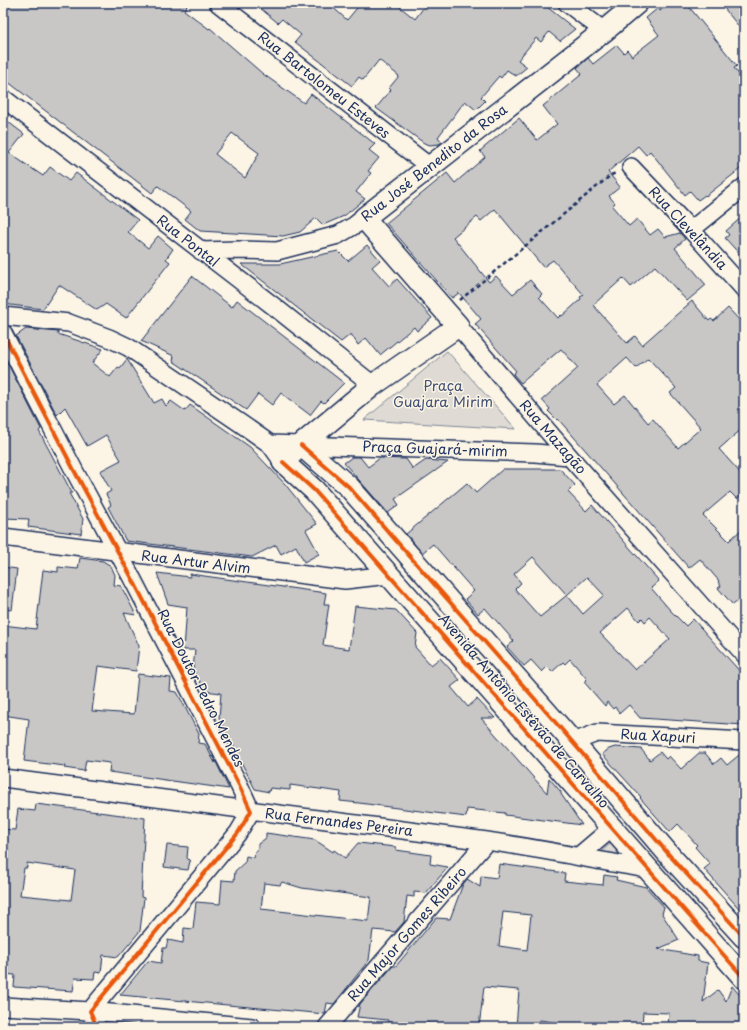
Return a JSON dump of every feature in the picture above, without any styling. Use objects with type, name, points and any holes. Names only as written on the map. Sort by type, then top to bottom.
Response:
[{"type":"street","name":"Rua Bartolomeu Esteves","points":[[218,3],[430,167]]},
{"type":"street","points":[[567,3],[604,31]]},
{"type":"street","name":"Rua José Benedito da Rosa","points":[[201,251],[277,251],[338,235],[355,225],[430,167],[638,3]]},
{"type":"street","name":"Rua Pontal","points":[[3,98],[276,308],[373,385]]},
{"type":"street","name":"Rua Clevelândia","points":[[631,167],[691,230],[744,290]]},
{"type":"street","points":[[691,230],[744,187]]},
{"type":"street","name":"Rua Mazagão","points":[[364,218],[569,456],[744,654]]},
{"type":"street","points":[[3,316],[69,324],[109,338],[128,347],[240,422],[270,444],[283,462],[301,445],[452,319]]},
{"type":"street","name":"Rua Doutor Pedro Mendes","points":[[3,333],[75,472],[119,552],[239,784],[251,811]]},
{"type":"street","name":"Praça Guajará-mirim","points":[[270,444],[535,453],[569,456]]},
{"type":"street","name":"Avenida Antônio Estêvão de Carvalho","points":[[301,445],[349,487],[573,742],[671,857],[743,936]]},
{"type":"street","name":"Avenida Antônio Estêvão de Carvalho","points":[[283,462],[314,490],[744,978]]},
{"type":"street","name":"Rua Artur Alvim","points":[[3,537],[345,580],[389,575]]},
{"type":"street","name":"Rua Xapuri","points":[[573,742],[597,733],[744,741]]},
{"type":"street","name":"Rua Fernandes Pereira","points":[[3,778],[487,841],[579,856],[650,872]]},
{"type":"street","points":[[90,1012],[238,833],[251,811]]},
{"type":"street","points":[[579,856],[612,828]]},
{"type":"street","name":"Rua Major Gomes Ribeiro","points":[[327,1027],[487,841]]},
{"type":"street","points":[[650,872],[661,874],[668,871],[672,863],[671,857]]},
{"type":"street","points":[[678,904],[677,895],[682,888],[692,886],[700,890]]},
{"type":"street","points":[[3,1006],[90,1012],[252,1027]]},
{"type":"street","points":[[90,1012],[97,1027]]},
{"type":"path","points":[[452,319],[611,174],[631,167]]},
{"type":"green space","name":"Praça Guajara Mirim","points":[[447,351],[516,429],[364,420],[370,415]]},
{"type":"green space","points":[[611,843],[623,856],[600,853]]},
{"type":"building","points":[[3,3],[189,3],[184,10],[209,29],[210,28],[263,74],[304,103],[311,94],[375,144],[369,150],[379,158],[368,171],[371,173],[356,192],[365,199],[344,216],[323,225],[316,218],[300,232],[283,236],[200,231],[185,219],[191,211],[158,186],[152,193],[3,78]],"holes":[[[232,133],[259,153],[245,178],[215,154]]]},
{"type":"building","points":[[254,3],[328,3],[347,20],[361,3],[395,3],[415,19],[427,3],[542,3],[575,29],[560,41],[549,32],[541,42],[536,38],[518,60],[527,67],[516,76],[507,70],[501,78],[499,76],[481,97],[485,101],[476,110],[465,101],[438,137],[442,142],[439,144],[430,145],[424,143],[376,108],[391,90],[389,88],[399,76],[379,60],[363,80],[359,77],[352,86],[295,42],[301,35],[282,19],[278,23]]},
{"type":"building","points":[[670,3],[686,3],[737,66],[734,68],[744,81],[744,166],[706,196],[705,195],[698,200],[690,191],[685,195],[650,151],[646,155],[638,146],[608,172],[620,187],[609,196],[615,203],[612,206],[629,226],[637,219],[650,235],[658,229],[665,237],[680,233],[685,239],[675,248],[706,285],[687,301],[655,266],[631,287],[623,278],[593,305],[627,343],[635,336],[642,345],[692,301],[709,321],[711,319],[714,321],[728,308],[744,325],[744,427],[719,449],[744,477],[744,493],[737,499],[730,492],[703,515],[729,541],[744,527],[744,595],[733,605],[718,588],[721,586],[718,582],[719,581],[700,559],[689,568],[558,419],[557,420],[548,411],[550,409],[542,400],[578,368],[561,349],[521,383],[513,374],[516,371],[475,324],[481,319],[459,293],[452,298],[386,223],[447,173],[455,183],[485,157],[480,151],[519,118],[537,140],[557,124],[543,106],[582,74],[577,68],[588,58],[593,64],[617,45],[624,53],[627,50],[632,56],[659,35],[646,18],[658,8],[660,11]],"holes":[[[495,209],[543,267],[553,260],[584,295],[580,297],[581,299],[562,316],[561,315],[558,318],[539,297],[542,294],[530,280],[513,294],[496,276],[489,282],[453,237],[477,217],[481,221]],[[627,358],[636,368],[648,358],[676,388],[670,393],[701,428],[678,448],[653,419],[648,423],[625,395],[614,404],[597,385]]]},
{"type":"building","points":[[720,3],[744,3],[744,33]]},
{"type":"building","points":[[3,118],[24,134],[9,153],[43,176],[50,167],[69,181],[76,173],[138,220],[128,232],[148,248],[158,236],[173,249],[166,259],[170,262],[126,318],[106,304],[97,310],[59,285],[43,309],[3,304]]},
{"type":"building","points":[[744,215],[744,259],[725,238],[729,235],[726,231]]},
{"type":"building","points":[[367,245],[380,260],[372,267],[389,286],[397,279],[432,318],[417,331],[414,327],[380,355],[366,338],[358,345],[351,334],[341,342],[241,264],[280,264],[338,251],[348,261]]},
{"type":"building","points":[[192,276],[232,307],[237,300],[344,383],[324,403],[321,401],[310,415],[281,393],[272,405],[258,394],[246,410],[173,361],[174,356],[141,341]]},
{"type":"building","points":[[26,329],[58,332],[58,334],[103,349],[92,363],[110,377],[127,359],[154,403],[162,399],[166,406],[171,401],[185,411],[190,405],[250,447],[285,484],[317,524],[306,530],[319,554],[304,562],[296,546],[281,554],[276,545],[252,557],[126,541],[108,507],[111,505],[106,494],[111,491],[100,471],[121,460],[106,435],[87,446],[65,407],[57,415],[16,336]]},
{"type":"building","points":[[3,364],[8,364],[41,429],[39,431],[72,493],[69,493],[83,519],[81,534],[28,527],[29,519],[3,518]]},
{"type":"building","points":[[352,457],[360,457],[368,467],[380,458],[406,459],[413,469],[426,460],[448,462],[395,499],[399,505],[388,513],[344,463]]},
{"type":"building","points":[[503,469],[560,469],[575,485],[568,492],[586,511],[592,505],[659,581],[651,588],[670,610],[686,626],[693,619],[744,676],[744,725],[640,718],[629,705],[620,713],[615,707],[613,709],[607,702],[605,706],[584,682],[587,679],[570,659],[565,664],[563,662],[552,672],[547,667],[542,672],[531,660],[524,666],[507,647],[514,641],[485,608],[478,614],[465,599],[474,591],[433,544],[422,553],[406,534],[467,483],[476,493]],"holes":[[[533,557],[567,595],[540,617],[515,589],[521,583],[514,574]],[[587,577],[604,595],[583,614],[567,595]],[[628,608],[639,621],[642,618],[645,622],[650,617],[670,639],[635,670],[600,633]]]},
{"type":"building","points":[[80,558],[103,561],[111,566],[115,575],[114,585],[121,586],[136,615],[124,613],[139,646],[136,671],[98,666],[92,711],[134,714],[138,674],[171,678],[170,691],[177,692],[199,734],[198,743],[205,744],[215,763],[215,760],[229,789],[109,772],[110,763],[86,760],[84,771],[64,768],[65,766],[24,761],[29,719],[3,715],[3,625],[36,629],[43,570],[58,572],[58,567],[78,569]]},
{"type":"building","points":[[3,567],[17,569],[12,610],[3,609]]},
{"type":"building","points":[[157,573],[190,577],[190,574],[326,593],[324,604],[329,604],[323,645],[349,649],[355,606],[396,610],[417,633],[415,647],[431,665],[440,658],[460,680],[451,687],[468,707],[477,699],[495,718],[481,718],[547,793],[549,778],[561,792],[582,825],[505,815],[505,813],[467,809],[466,817],[340,801],[341,792],[290,785],[290,790],[270,788],[269,792],[255,789],[240,760],[239,763],[232,749],[235,749],[219,718],[221,693],[205,691],[193,669],[195,650],[184,650],[187,607],[168,604]]},
{"type":"building","points":[[615,747],[641,749],[650,760],[660,752],[666,759],[669,756],[681,769],[699,753],[705,753],[714,764],[721,758],[727,765],[744,751],[744,914],[704,869],[710,864],[695,847],[697,845],[678,824],[670,832],[602,754]]},
{"type":"building","points":[[36,804],[145,818],[141,897],[144,898],[140,931],[118,957],[103,955],[101,973],[95,972],[94,979],[75,978],[73,991],[14,987],[15,975],[3,974],[3,878],[6,854],[3,854],[3,829],[15,830],[18,809],[35,811]],"holes":[[[27,863],[75,870],[71,900],[20,895],[24,868],[27,868]]]},
{"type":"building","points":[[266,833],[315,840],[333,852],[334,850],[345,858],[358,843],[396,847],[396,850],[431,855],[430,864],[448,867],[426,893],[414,892],[414,897],[407,896],[404,922],[395,932],[373,930],[369,960],[334,1004],[327,1003],[325,1014],[120,995],[148,961],[161,963],[163,948],[166,948],[168,940],[183,943],[184,928],[193,929],[196,902],[220,904],[222,880],[234,881],[235,871],[245,862],[246,856],[254,858],[255,851],[258,849],[258,844],[266,838]],"holes":[[[282,882],[302,888],[371,897],[368,921],[261,909],[264,883],[280,885]]]},
{"type":"building","points":[[167,845],[188,847],[187,858],[190,861],[188,870],[164,867]]},
{"type":"building","points":[[499,864],[565,873],[564,881],[603,885],[604,875],[617,877],[616,880],[646,887],[664,907],[662,914],[679,940],[658,949],[698,956],[698,961],[708,963],[703,1002],[718,990],[726,1001],[732,986],[744,1000],[744,1021],[740,1027],[668,1027],[669,1013],[643,1012],[642,1027],[565,1027],[566,1024],[540,1020],[539,1027],[516,1027],[519,990],[484,987],[479,1027],[423,1023],[423,1025],[387,1022],[388,1020],[357,1017],[360,1004],[393,966],[396,966],[436,918],[450,919],[463,884],[467,879],[480,887],[481,876],[497,878]],"holes":[[[503,912],[531,915],[527,950],[499,946]]]},
{"type":"cycle path","points":[[3,333],[133,580],[251,811],[238,833],[90,1011],[97,1027]]},
{"type":"cycle path","points":[[301,445],[349,487],[563,731],[671,857],[744,937]]},
{"type":"cycle path","points":[[283,462],[314,490],[744,978]]}]
